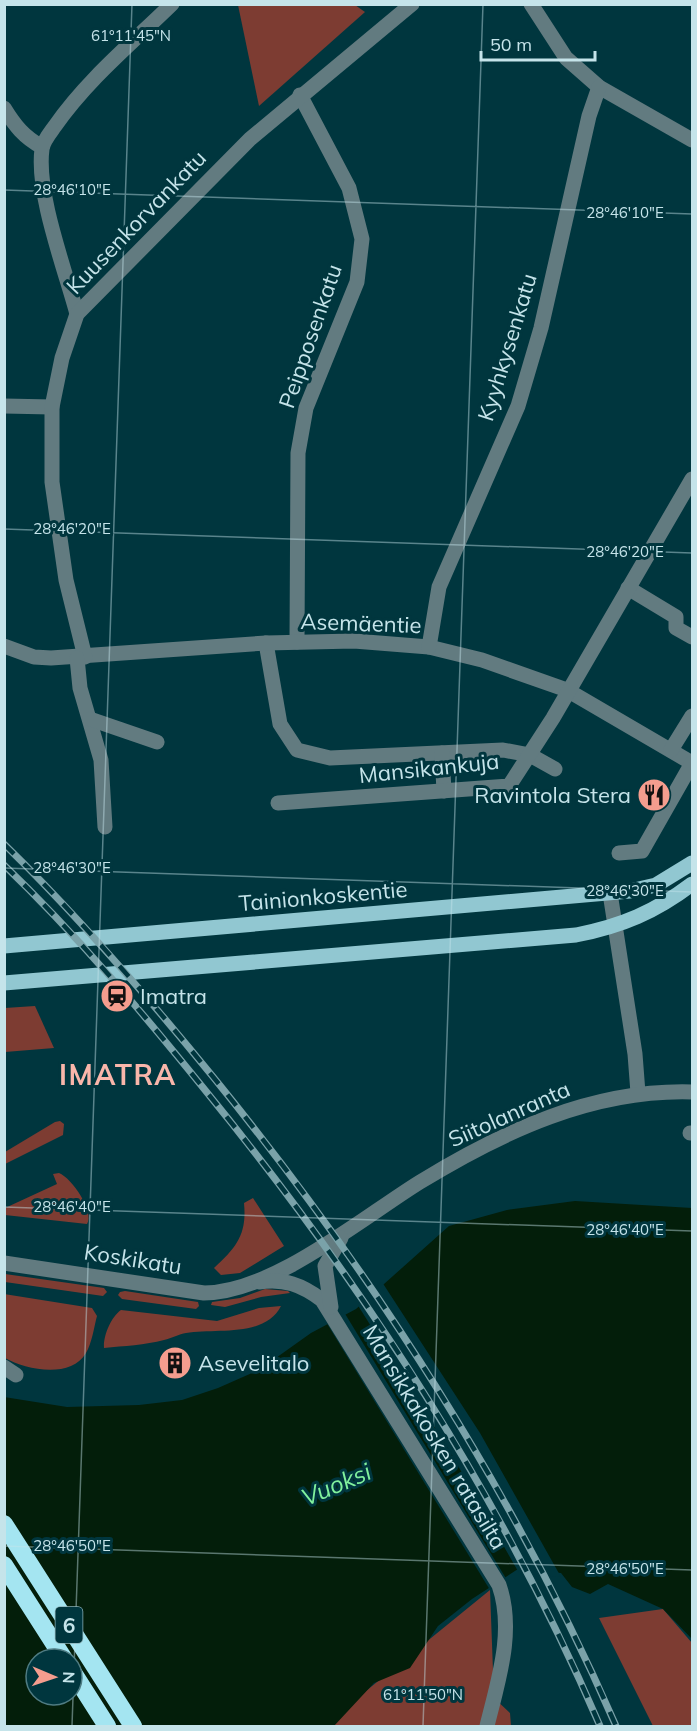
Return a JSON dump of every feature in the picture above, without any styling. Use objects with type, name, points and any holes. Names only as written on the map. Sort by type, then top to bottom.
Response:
[{"type":"highway","name":"6","points":[[4,1524],[133,1726]]},
{"type":"highway","name":"6","points":[[4,1565],[56,1647]]},
{"type":"highway","name":"6","points":[[84,1690],[107,1726]]},
{"type":"main road","name":"Tainionkoskentie","points":[[4,946],[610,893],[656,885],[693,863]]},
{"type":"main road","points":[[4,983],[561,936],[616,927],[645,914],[693,884]]},
{"type":"street","points":[[77,314],[49,210],[42,169],[42,147],[71,103],[112,59],[172,4]]},
{"type":"street","name":"Kuusenkorvankatu","points":[[105,827],[100,760],[80,688],[81,658],[66,580],[52,482],[52,407],[62,358],[77,314],[250,139],[412,4]]},
{"type":"street","points":[[531,4],[566,58],[599,87],[693,140]]},
{"type":"street","name":"Kyyhkysenkatu","points":[[429,647],[439,587],[518,406],[541,328],[589,116],[599,87]]},
{"type":"street","name":"Peipposenkatu","points":[[297,642],[298,453],[306,408],[357,282],[362,239],[349,188],[300,95]]},
{"type":"street","points":[[4,108],[26,138],[42,147]]},
{"type":"street","points":[[4,406],[52,407]]},
{"type":"street","name":"Mansikankuja","points":[[278,803],[508,786],[530,755],[693,479]]},
{"type":"street","points":[[627,588],[676,617],[676,628],[693,637]]},
{"type":"street","name":"Asemäentie","points":[[4,646],[34,657],[81,658],[297,642],[354,641],[429,647],[482,660],[567,690],[692,763]]},
{"type":"street","points":[[266,643],[280,724],[297,750],[330,758],[503,750],[530,755],[555,769]]},
{"type":"street","points":[[671,750],[692,716]]},
{"type":"street","points":[[90,719],[157,742]]},
{"type":"street","points":[[442,753],[444,791]]},
{"type":"street","points":[[619,853],[642,851],[692,763]]},
{"type":"street","points":[[610,893],[638,1093],[693,1092]]},
{"type":"street","name":"Siitolanranta","points":[[345,1233],[420,1182],[490,1142],[579,1106],[638,1093]]},
{"type":"street","points":[[333,1313],[326,1286],[325,1266],[345,1233]]},
{"type":"street","name":"Koskikatu","points":[[4,1263],[204,1293],[224,1293],[253,1283],[345,1233]]},
{"type":"street","name":"Koskikatu","points":[[253,1283],[276,1281],[300,1285],[322,1299],[333,1313]]},
{"type":"street","name":"Mansikkakosken ratasilta","points":[[333,1313],[499,1585],[505,1614],[504,1648],[487,1726]]},
{"type":"shaded area","points":[[238,5],[355,5],[365,12],[259,106]]},
{"type":"shaded area","points":[[35,1006],[54,1048],[5,1052],[5,1008]]},
{"type":"shaded area","points":[[60,1121],[64,1124],[63,1135],[5,1164],[5,1152]]},
{"type":"shaded area","points":[[59,1173],[70,1181],[81,1196],[88,1212],[87,1224],[5,1215],[5,1208],[57,1184],[53,1174]]},
{"type":"shaded area","points":[[253,1198],[284,1246],[240,1273],[221,1275],[214,1268],[239,1239],[244,1223],[244,1203]]},
{"type":"shaded area","points":[[5,1274],[104,1288],[107,1292],[103,1296],[5,1282]]},
{"type":"shaded area","points":[[265,1289],[290,1293],[261,1297],[225,1307],[211,1305],[212,1302],[240,1298]]},
{"type":"shaded area","points":[[125,1291],[198,1302],[199,1306],[196,1309],[122,1299],[118,1295]]},
{"type":"shaded area","points":[[4,1294],[92,1308],[97,1316],[86,1353],[70,1366],[48,1370],[24,1366],[5,1358]]},
{"type":"shaded area","points":[[281,1306],[274,1316],[252,1327],[186,1333],[149,1343],[104,1348],[108,1327],[121,1310],[217,1321],[259,1308]]},
{"type":"shaded area","points":[[490,1590],[494,1698],[510,1713],[511,1726],[323,1726]]},
{"type":"shaded area","points":[[663,1609],[692,1643],[692,1726],[653,1726],[599,1618]]},
{"type":"water","name":"Vuoksi","points":[[575,1201],[692,1208],[692,1639],[663,1609],[608,1584],[590,1594],[572,1587],[561,1573],[518,1569],[472,1599],[438,1626],[410,1668],[374,1683],[334,1726],[5,1726],[4,1397],[67,1407],[139,1405],[182,1400],[218,1388],[259,1370],[311,1333],[356,1309],[449,1226],[507,1210]]},
{"type":"pier","points":[[382,1282],[480,1433],[561,1577],[519,1573],[449,1450],[357,1304]]},
{"type":"pier","points":[[344,1312],[507,1580],[490,1590],[326,1322]]},
{"type":"railway","points":[[4,844],[113,958],[214,1078],[273,1153],[385,1308],[437,1388],[533,1554],[616,1726]]},
{"type":"railway","points":[[4,865],[83,946],[181,1061],[264,1164],[374,1316],[425,1394],[519,1557],[561,1640],[600,1726]]},
{"type":"place","name":"Ravintola Stera","points":[[654,795]]},
{"type":"place","name":"Imatra","points":[[117,996]]},
{"type":"place","name":"Asevelitalo","points":[[175,1363]]},
{"type":"district","name":"IMATRA","points":[[118,1074]]}]
